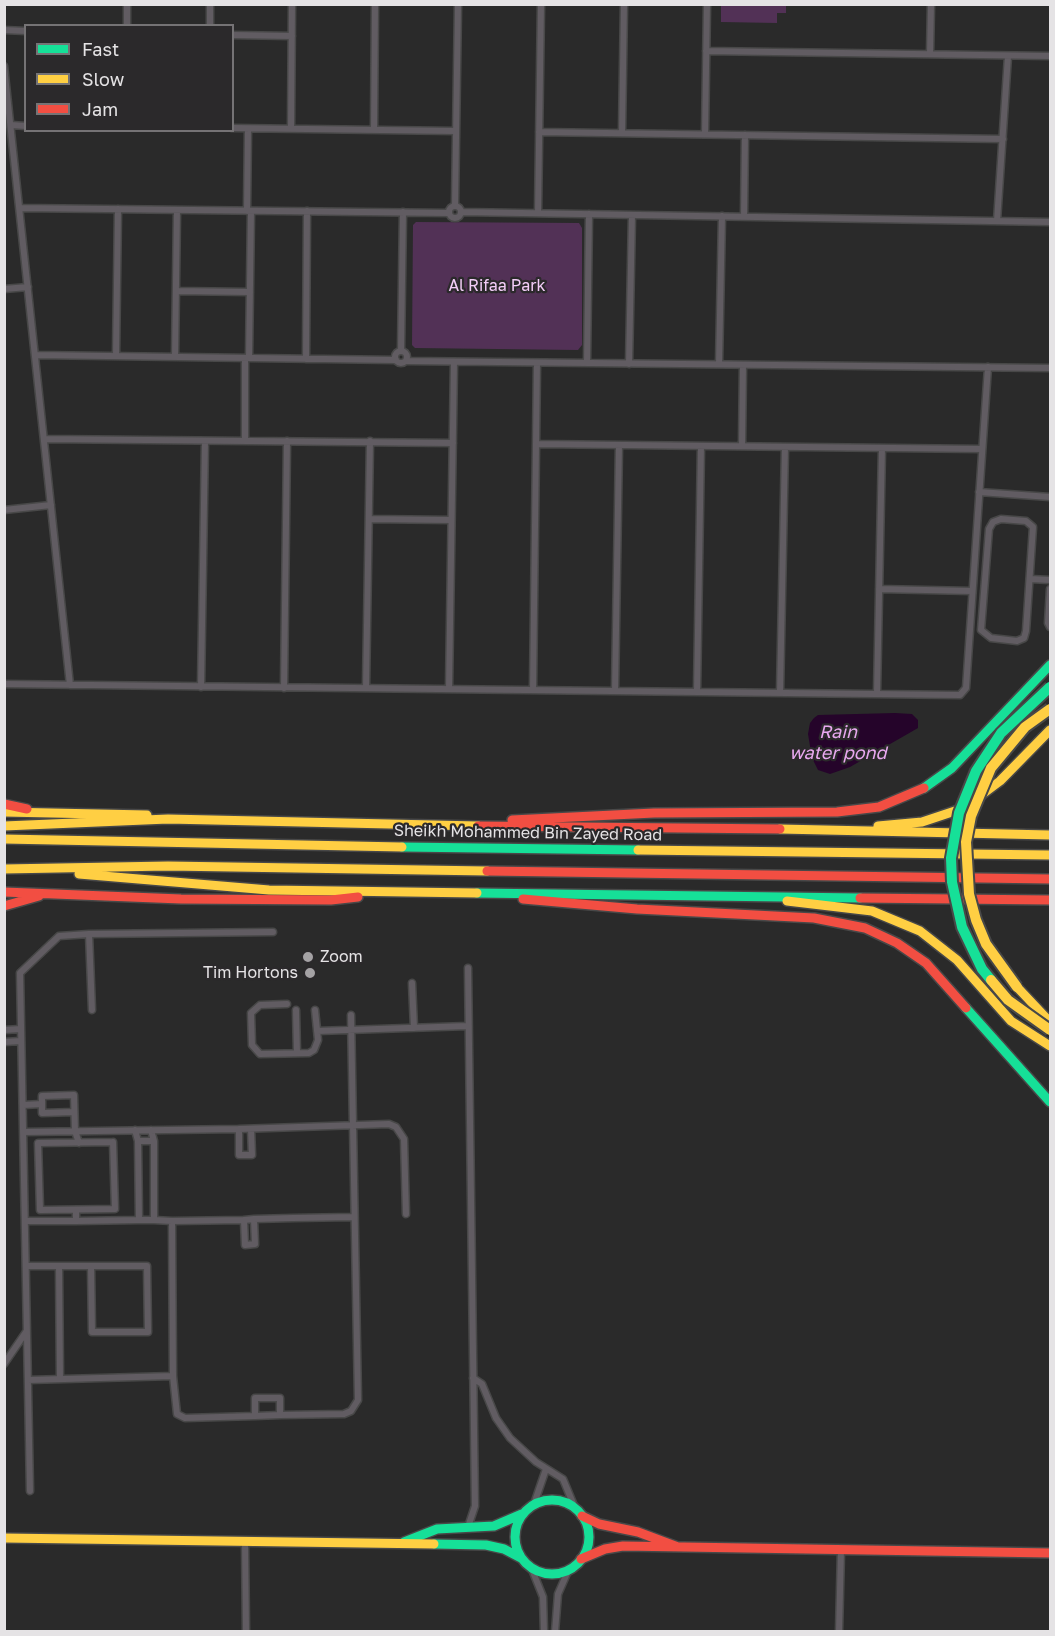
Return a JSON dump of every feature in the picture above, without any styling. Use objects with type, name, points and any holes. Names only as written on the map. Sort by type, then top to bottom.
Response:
[{"type":"main road","points":[[484,824],[526,818],[654,813],[837,812],[879,807],[918,792],[952,768],[1050,665]]},
{"type":"main road","points":[[1050,687],[1001,733],[976,771],[959,813],[951,858],[952,882],[959,916],[971,949],[982,969],[1008,1000],[1050,1030]]},
{"type":"main road","points":[[1050,709],[1024,727],[991,768],[974,808],[966,842],[966,868],[976,920],[986,944],[1017,987],[1050,1022]]},
{"type":"main road","points":[[808,829],[900,825],[944,816],[983,796],[1050,730]]},
{"type":"main road","points":[[4,804],[48,811]]},
{"type":"main road","points":[[4,812],[122,813],[168,819]]},
{"type":"main road","points":[[4,826],[168,819],[1050,835]]},
{"type":"main road","name":"Sheikh Mohammed Bin Zayed Road","points":[[4,839],[54,842],[1050,855]]},
{"type":"main road","points":[[4,869],[49,870],[168,866],[1050,879]]},
{"type":"main road","points":[[49,870],[184,884],[377,892],[490,894],[571,892],[721,896],[796,902],[872,912],[904,923],[947,951],[1000,1012],[1022,1030],[1050,1046]]},
{"type":"main road","points":[[4,892],[182,899],[332,900],[377,892]]},
{"type":"main road","points":[[4,906],[53,893]]},
{"type":"main road","points":[[490,894],[637,909],[822,919],[865,928],[897,943],[926,963],[1050,1102]]},
{"type":"main road","points":[[721,896],[796,894],[1050,900]]},
{"type":"main road","points":[[401,1543],[437,1529],[500,1524],[522,1514],[534,1504],[550,1500],[599,1524],[638,1532],[680,1548]]},
{"type":"main road","points":[[578,1512],[588,1538],[581,1559]]},
{"type":"main road","points":[[521,1558],[515,1536],[522,1514]]},
{"type":"main road","points":[[4,1538],[486,1545],[504,1549],[521,1558],[531,1567],[554,1574],[569,1569],[581,1559],[597,1551],[614,1547],[1050,1553]]},
{"type":"street","points":[[127,4],[127,24]]},
{"type":"street","points":[[210,4],[210,24]]},
{"type":"street","points":[[291,129],[292,4]]},
{"type":"street","points":[[374,130],[375,4]]},
{"type":"street","points":[[458,4],[455,205],[462,212],[1050,222]]},
{"type":"street","points":[[538,213],[541,4]]},
{"type":"street","points":[[622,133],[624,4]]},
{"type":"street","points":[[705,134],[707,4]]},
{"type":"street","points":[[930,54],[931,4]]},
{"type":"street","points":[[4,30],[24,31]]},
{"type":"street","points":[[234,34],[292,36]]},
{"type":"street","points":[[706,51],[1050,56]]},
{"type":"street","points":[[997,221],[1008,56]]},
{"type":"street","points":[[4,66],[70,685]]},
{"type":"street","points":[[11,125],[24,126]]},
{"type":"street","points":[[234,128],[456,131]]},
{"type":"street","points":[[245,441],[250,292],[248,129]]},
{"type":"street","points":[[539,132],[1003,139]]},
{"type":"street","points":[[744,217],[745,135]]},
{"type":"street","points":[[449,213],[451,207],[455,205]]},
{"type":"street","points":[[20,208],[449,213],[456,218],[462,212]]},
{"type":"street","points":[[117,356],[118,209]]},
{"type":"street","points":[[175,357],[177,210]]},
{"type":"street","points":[[306,359],[307,211]]},
{"type":"street","points":[[396,360],[397,353],[401,351],[403,212]]},
{"type":"street","points":[[587,363],[589,214]]},
{"type":"street","points":[[629,364],[632,215]]},
{"type":"street","points":[[719,364],[722,216]]},
{"type":"street","points":[[4,290],[28,287]]},
{"type":"street","points":[[176,291],[250,292]]},
{"type":"street","points":[[401,351],[408,356],[406,361]]},
{"type":"street","points":[[36,355],[396,360],[400,364],[406,361],[1050,368]]},
{"type":"street","points":[[449,689],[454,362]]},
{"type":"street","points":[[533,690],[537,363]]},
{"type":"street","points":[[742,446],[743,365]]},
{"type":"street","points":[[4,684],[957,695],[963,693],[988,367]]},
{"type":"street","points":[[45,439],[453,443]]},
{"type":"street","points":[[201,687],[205,441]]},
{"type":"street","points":[[284,688],[287,441]]},
{"type":"street","points":[[366,688],[370,441]]},
{"type":"street","points":[[536,444],[982,449]]},
{"type":"street","points":[[615,692],[619,445]]},
{"type":"street","points":[[697,692],[701,446]]},
{"type":"street","points":[[780,693],[785,447]]},
{"type":"street","points":[[877,693],[882,448]]},
{"type":"street","points":[[979,492],[1050,497]]},
{"type":"street","points":[[4,510],[51,504]]},
{"type":"street","points":[[369,519],[452,520]]},
{"type":"street","points":[[996,519],[1026,521],[1033,527],[1030,579],[1024,638],[1017,641],[991,638],[984,634],[981,627],[989,529],[996,519]]},
{"type":"street","points":[[1030,579],[1050,580]]},
{"type":"street","points":[[879,589],[972,591]]},
{"type":"street","points":[[1050,589],[1050,627]]},
{"type":"street","points":[[30,1491],[20,973],[60,936],[273,932]]},
{"type":"street","points":[[89,934],[92,1010]]},
{"type":"street","points":[[468,968],[475,1506],[468,1527]]},
{"type":"street","points":[[412,983],[414,1028]]},
{"type":"street","points":[[287,1004],[260,1005],[251,1013],[252,1045],[260,1054],[309,1053],[314,1050],[317,1031],[315,1010]]},
{"type":"street","points":[[296,1010],[297,1053]]},
{"type":"street","points":[[172,1221],[174,1407],[181,1417],[351,1411],[358,1400],[351,1015]]},
{"type":"street","points":[[317,1031],[468,1026]]},
{"type":"street","points":[[4,1030],[21,1029]]},
{"type":"street","points":[[4,1042],[21,1041]]},
{"type":"street","points":[[74,1112],[42,1113],[42,1096],[74,1095],[75,1131],[79,1143]]},
{"type":"street","points":[[23,1105],[42,1104]]},
{"type":"street","points":[[23,1132],[251,1129],[389,1124],[402,1132],[404,1139],[406,1214]]},
{"type":"street","points":[[239,1129],[239,1155],[252,1155],[251,1129]]},
{"type":"street","points":[[135,1130],[138,1141],[139,1220]]},
{"type":"street","points":[[151,1130],[154,1141],[154,1220]]},
{"type":"street","points":[[138,1141],[154,1141]]},
{"type":"street","points":[[113,1142],[115,1209],[76,1210],[40,1210],[39,1143],[113,1142]]},
{"type":"street","points":[[139,1208],[154,1208]]},
{"type":"street","points":[[76,1210],[76,1221]]},
{"type":"street","points":[[25,1221],[353,1217]]},
{"type":"street","points":[[244,1220],[245,1245],[255,1244],[254,1220]]},
{"type":"street","points":[[26,1266],[59,1266],[92,1266],[147,1266],[148,1332],[92,1332],[92,1266]]},
{"type":"street","points":[[59,1266],[60,1379]]},
{"type":"street","points":[[4,1364],[27,1331]]},
{"type":"street","points":[[28,1380],[173,1376]]},
{"type":"street","points":[[473,1378],[482,1384],[496,1418],[510,1438],[546,1469],[563,1479],[578,1512]]},
{"type":"street","points":[[255,1416],[255,1398],[280,1398],[280,1415]]},
{"type":"street","points":[[534,1504],[546,1469]]},
{"type":"street","points":[[246,1543],[246,1632]]},
{"type":"street","points":[[839,1632],[841,1550]]},
{"type":"street","points":[[531,1567],[543,1598],[544,1632]]},
{"type":"street","points":[[555,1632],[558,1594],[569,1569]]},
{"type":"green space","points":[[721,5],[786,5],[786,13],[777,13],[777,23],[721,22]]},
{"type":"green space","name":"Al Rifaa Park","points":[[416,222],[579,223],[582,228],[582,345],[578,350],[415,348],[412,345],[413,225]]},
{"type":"water","name":"Rain water pond","points":[[912,714],[918,720],[918,728],[850,767],[830,774],[818,770],[812,758],[808,734],[810,723],[818,715]]},
{"type":"traffic: fast","points":[[924,788],[952,768],[1050,665]]},
{"type":"traffic: fast","points":[[991,980],[982,969],[962,927],[952,882],[951,858],[959,813],[976,771],[1001,733],[1050,687]]},
{"type":"traffic: fast","points":[[402,847],[638,850]]},
{"type":"traffic: fast","points":[[477,893],[860,898]]},
{"type":"traffic: fast","points":[[966,1008],[1050,1102]]},
{"type":"traffic: fast","points":[[552,1500],[566,1503],[578,1511],[586,1523],[589,1537],[586,1551],[578,1563],[566,1571],[552,1574],[538,1571],[526,1563],[518,1551],[515,1537],[518,1523],[526,1511],[538,1503],[552,1500]]},
{"type":"traffic: fast","points":[[404,1542],[437,1529],[494,1526],[522,1514]]},
{"type":"traffic: fast","points":[[434,1544],[486,1545],[504,1549],[521,1558]]},
{"type":"traffic: slow","points":[[1017,987],[986,944],[976,920],[969,894],[966,842],[971,816],[991,768],[1025,727],[1050,709]]},
{"type":"traffic: slow","points":[[878,826],[922,822],[964,808],[1000,781],[1050,730]]},
{"type":"traffic: slow","points":[[4,812],[147,815]]},
{"type":"traffic: slow","points":[[4,826],[168,819],[478,826]]},
{"type":"traffic: slow","points":[[780,829],[1050,835]]},
{"type":"traffic: slow","points":[[4,839],[402,847]]},
{"type":"traffic: slow","points":[[638,850],[1050,855]]},
{"type":"traffic: slow","points":[[4,869],[168,866],[487,871]]},
{"type":"traffic: slow","points":[[79,874],[269,890],[477,893]]},
{"type":"traffic: slow","points":[[787,901],[872,911],[920,931],[957,960],[1011,1021],[1050,1046]]},
{"type":"traffic: slow","points":[[991,980],[1008,1000],[1050,1030]]},
{"type":"traffic: slow","points":[[1017,987],[1050,1022]]},
{"type":"traffic: slow","points":[[4,1538],[434,1544]]},
{"type":"traffic: jam","points":[[512,820],[654,813],[837,812],[879,807],[924,788]]},
{"type":"traffic: jam","points":[[4,804],[27,809]]},
{"type":"traffic: jam","points":[[478,826],[780,829]]},
{"type":"traffic: jam","points":[[487,871],[1050,879]]},
{"type":"traffic: jam","points":[[4,892],[181,899],[331,900],[358,897]]},
{"type":"traffic: jam","points":[[4,906],[39,896]]},
{"type":"traffic: jam","points":[[860,898],[1050,900]]},
{"type":"traffic: jam","points":[[523,899],[637,909],[814,918],[865,928],[897,943],[926,963],[966,1008]]},
{"type":"traffic: jam","points":[[582,1516],[599,1524],[638,1532],[678,1547]]},
{"type":"traffic: jam","points":[[581,1559],[605,1549],[623,1546],[1050,1553]]},
{"type":"place","name":"Zoom","points":[[308,957]]},
{"type":"place","name":"Tim Hortons","points":[[310,973]]}]
